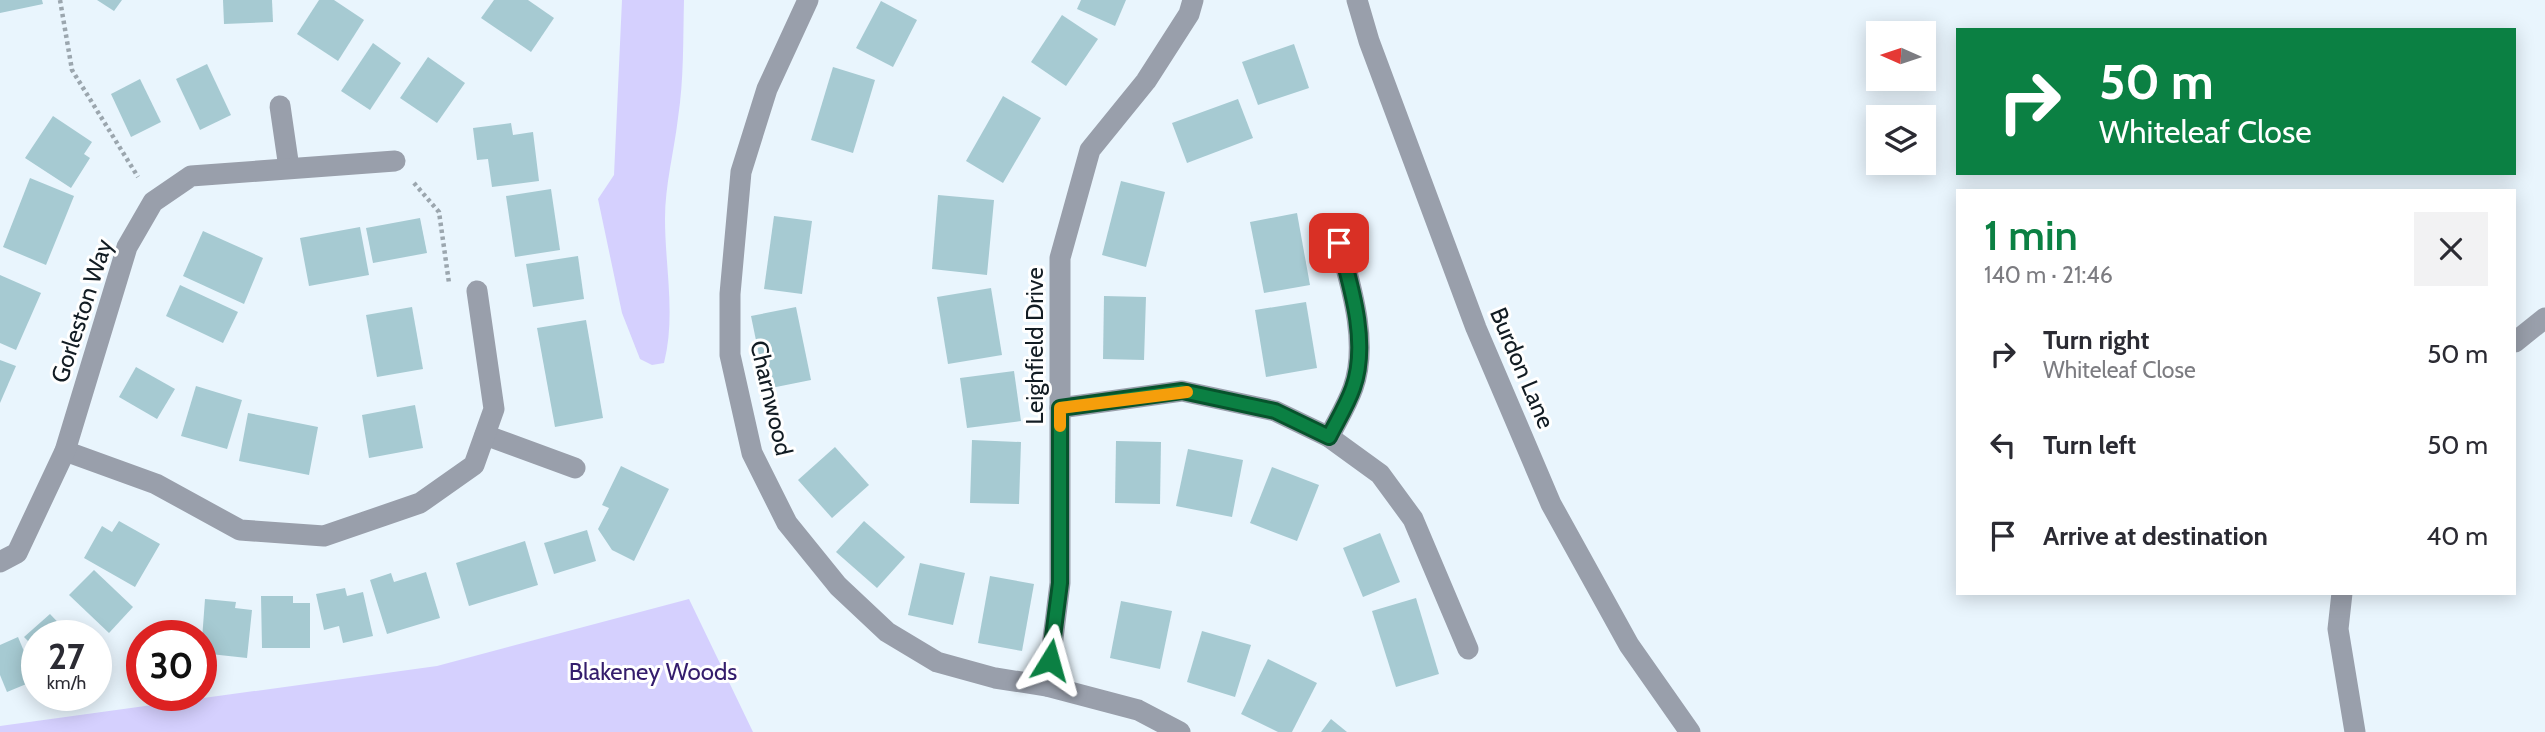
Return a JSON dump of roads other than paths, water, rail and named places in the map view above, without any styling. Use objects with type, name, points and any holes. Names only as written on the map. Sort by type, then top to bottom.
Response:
[{"type":"street","name":"Charnwood","points":[[808,0],[767,89],[741,172],[730,294],[730,355],[752,453],[787,523],[838,586],[887,632],[937,662],[1138,710],[1180,732]]},
{"type":"street","name":"Leighfield Drive","points":[[1046,686],[1060,583],[1060,258],[1090,150],[1146,81],[1189,14],[1193,0]]},
{"type":"street","name":"Burdon Lane","points":[[1357,0],[1369,41],[1476,328],[1551,504],[1629,645],[1690,732]]},
{"type":"street","points":[[280,106],[289,168]]},
{"type":"street","name":"Gorleston Way","points":[[0,562],[17,554],[65,451],[127,247],[153,202],[191,176],[395,161]]},
{"type":"street","points":[[1329,437],[1354,386],[1358,352],[1354,296],[1339,243]]},
{"type":"street","points":[[65,451],[156,484],[240,530],[324,537],[420,503],[474,466],[494,409],[477,291]]},
{"type":"street","points":[[2516,341],[2545,318]]},
{"type":"street","points":[[1060,408],[1182,391],[1275,411],[1329,437],[1381,474],[1413,519],[1468,649]]},
{"type":"street","points":[[485,435],[575,468]]},
{"type":"street","points":[[2342,595],[2337,629],[2354,732]]},
{"type":"park label","name":"Blakeney Woods","points":[[653,672]]}]
